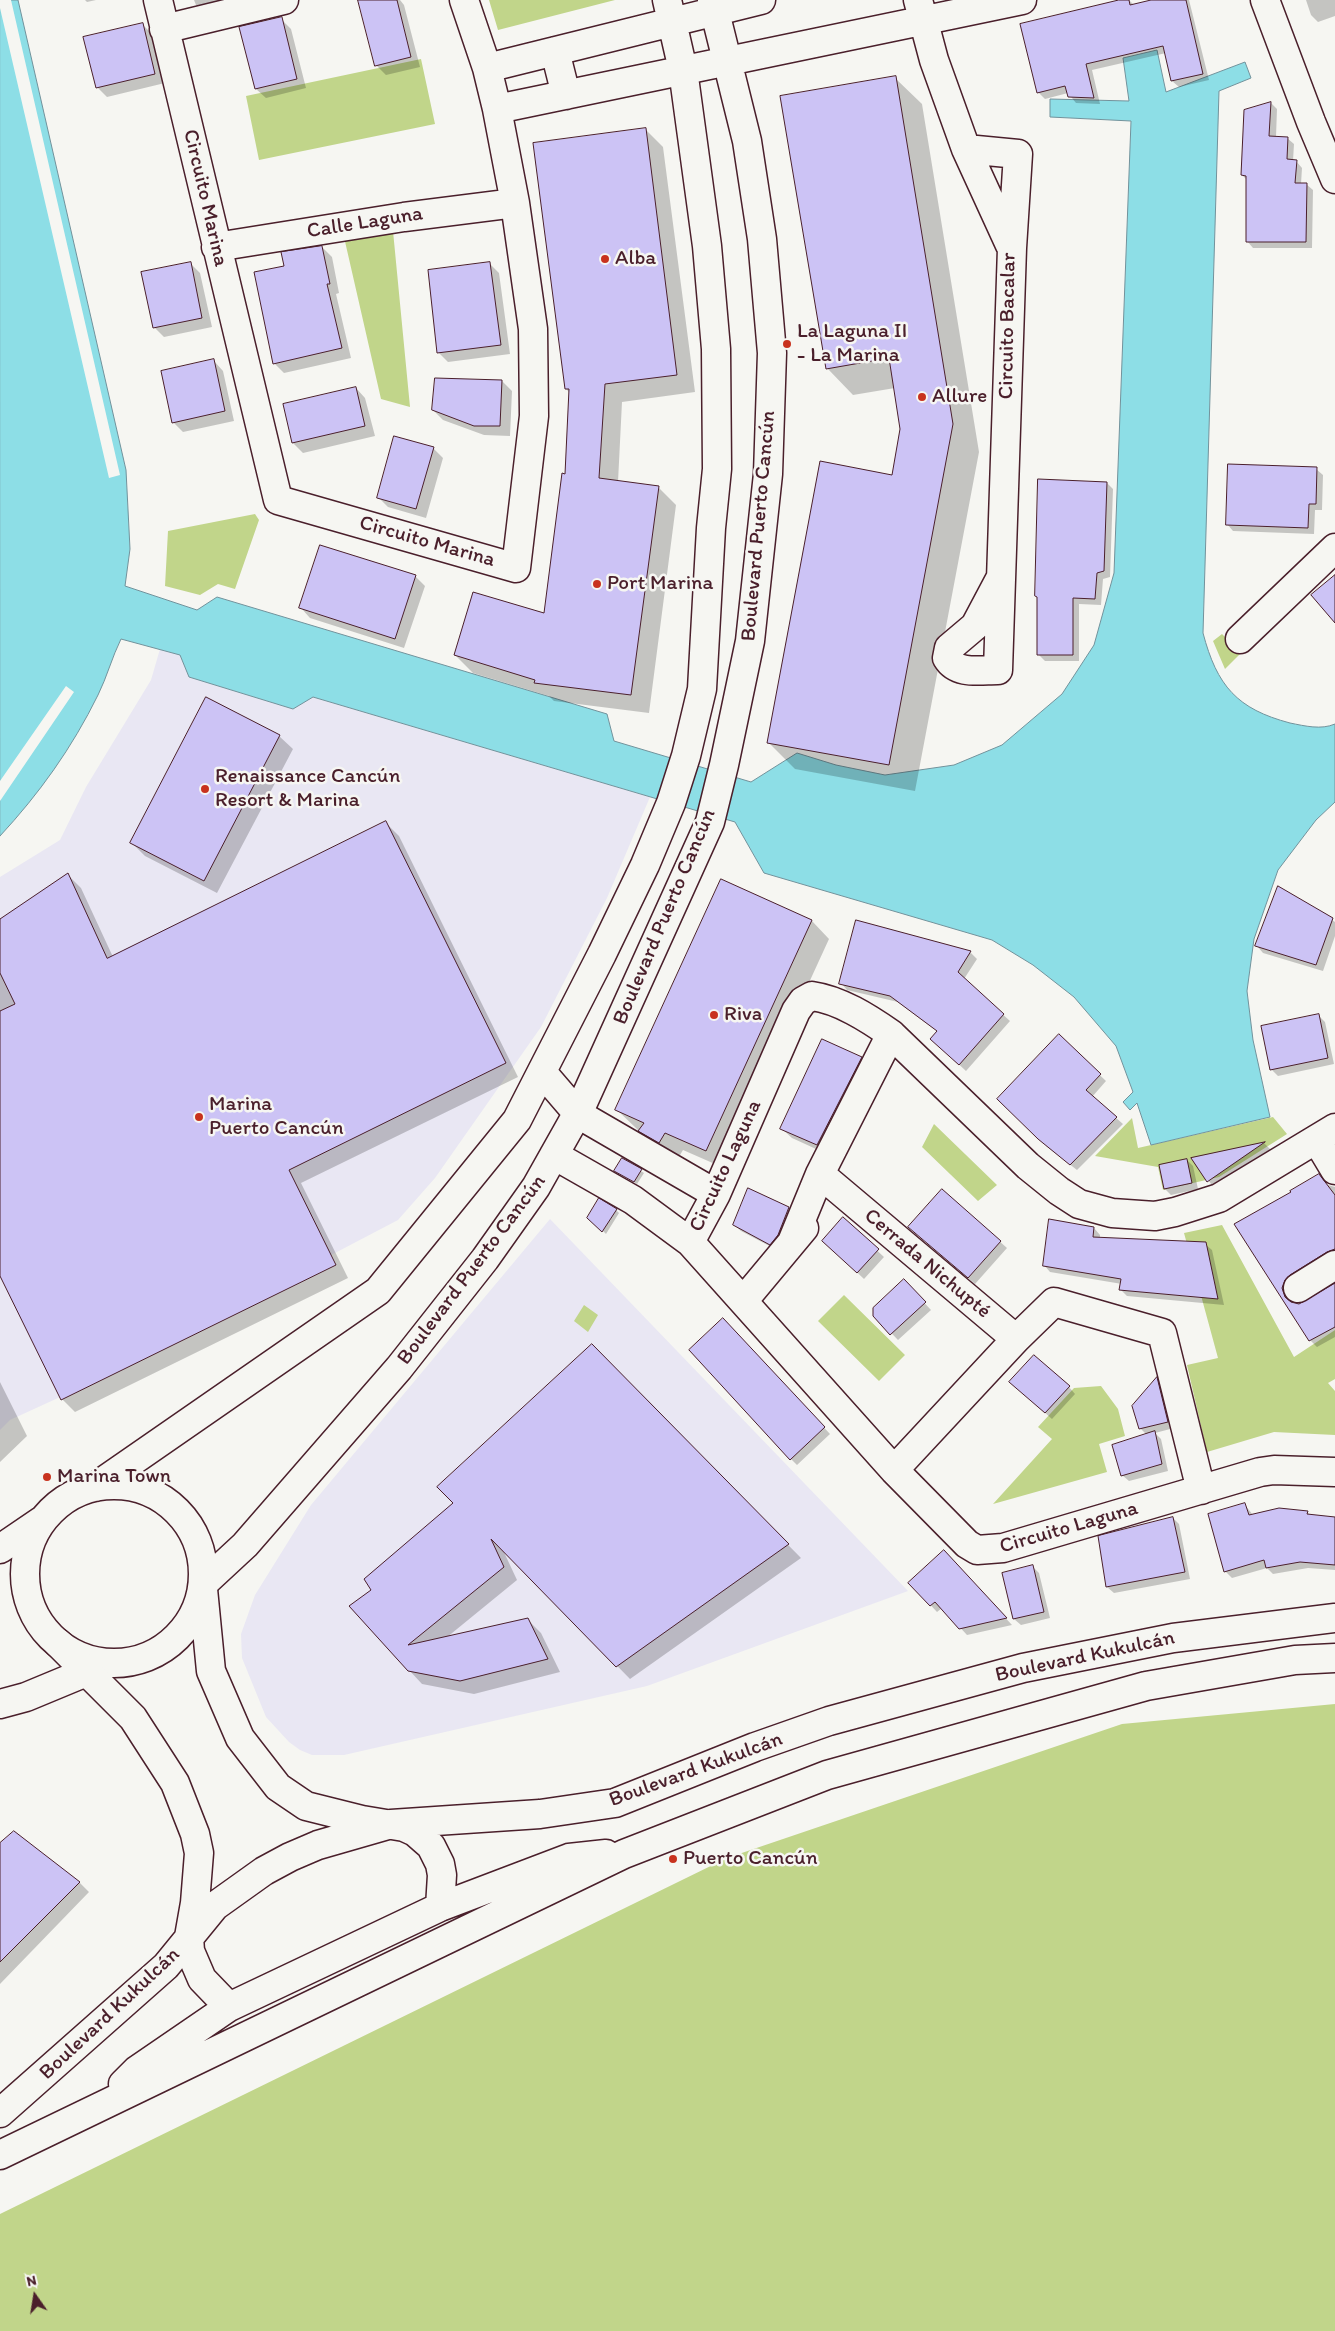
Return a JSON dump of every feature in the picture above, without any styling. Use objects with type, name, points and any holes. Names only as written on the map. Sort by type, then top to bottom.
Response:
[{"type":"street","name":"Circuito Marina","points":[[158,0],[278,500],[516,568],[534,416],[533,329],[514,203],[497,109],[487,68],[464,0]]},
{"type":"street","points":[[164,29],[284,0]]},
{"type":"street","points":[[487,68],[555,51],[670,11],[761,0]]},
{"type":"street","points":[[497,109],[727,61],[921,10],[1022,0]]},
{"type":"street","points":[[1265,0],[1311,122],[1335,179]]},
{"type":"street","name":"Boulevard Puerto Cancún","points":[[203,1586],[252,1538],[399,1368],[490,1252],[536,1187],[578,1114],[710,822],[750,641],[768,474],[772,353],[762,239],[747,142],[713,6]]},
{"type":"street","name":"Circuito Bacalar","points":[[921,10],[934,60],[966,149],[1012,248],[998,670],[962,670],[952,666],[947,658],[949,648],[975,626],[1001,577]]},
{"type":"street","name":"Boulevard Puerto Cancún","points":[[95,1487],[378,1291],[516,1120],[542,1072],[645,864],[671,803],[686,756],[702,689],[711,528],[717,469],[716,349],[706,236],[683,70],[670,11]]},
{"type":"street","points":[[555,51],[566,95]]},
{"type":"street","points":[[966,149],[1018,154],[1012,248]]},
{"type":"street","name":"Calle Laguna","points":[[216,247],[395,218],[514,203]]},
{"type":"street","points":[[1240,639],[1335,548]]},
{"type":"street","name":"Circuito Laguna","points":[[1326,1134],[1219,1198],[1195,1206],[1155,1216],[1135,1216],[1096,1210],[1079,1204],[1059,1192],[1028,1166],[891,1034],[872,1020],[823,997],[812,996],[803,1001],[796,1011],[716,1194],[690,1242],[744,1300],[894,1470],[967,1544],[977,1550],[1003,1548],[1274,1470],[1335,1472]]},
{"type":"street","points":[[744,1300],[792,1242],[829,1182],[891,1034]]},
{"type":"street","points":[[542,1072],[578,1114],[716,1194]]},
{"type":"street","points":[[1326,1134],[1335,1170]]},
{"type":"street","points":[[554,1155],[633,1200],[690,1242]]},
{"type":"street","name":"Cerrada Nichupté","points":[[829,1182],[1016,1339]]},
{"type":"street","points":[[1298,1288],[1335,1264]]},
{"type":"street","points":[[894,1470],[1016,1339],[1054,1302],[1162,1332],[1201,1490]]},
{"type":"street","points":[[0,1549],[44,1519],[67,1498],[95,1487],[123,1485],[151,1492],[174,1507],[192,1529],[202,1555],[210,1671],[240,1738],[278,1787],[306,1806],[362,1820],[404,1827],[415,1832],[431,1846],[440,1864],[442,1875],[440,1907]]},
{"type":"street","points":[[44,1519],[30,1543],[24,1570],[28,1598],[39,1623],[58,1643],[97,1668],[133,1718],[174,1783],[193,1829],[199,1853],[195,1903],[189,1937],[190,1951],[202,1979],[229,2007]]},
{"type":"street","points":[[0,1704],[26,1697],[97,1668],[140,1660],[163,1649],[182,1633],[196,1612],[203,1586]]},
{"type":"street","name":"Boulevard Kukulcán","points":[[0,2113],[166,1966],[215,1906],[244,1884],[273,1866],[318,1845],[391,1824],[540,1814],[615,1803],[755,1747],[829,1722],[1023,1668],[1173,1638],[1335,1618]]},
{"type":"street","name":"Boulevard Kukulcán","points":[[0,2155],[624,1854],[827,1775],[1146,1686],[1295,1660],[1335,1658]]},
{"type":"street","points":[[99,2107],[137,2070],[229,2007],[440,1907],[569,1858],[599,1854],[624,1854]]},
{"type":"shaded area","points":[[160,649],[181,655],[189,677],[293,709],[312,697],[650,797],[607,898],[541,1027],[435,1178],[398,1220],[58,1398],[10,1420],[0,1430],[0,877],[60,840],[86,787],[151,680]]},
{"type":"shaded area","points":[[550,1219],[908,1591],[647,1686],[344,1755],[312,1755],[300,1750],[289,1742],[266,1717],[242,1658],[241,1634],[255,1595],[311,1505]]},
{"type":"green space","points":[[489,0],[615,0],[498,30]]},
{"type":"green space","points":[[421,59],[435,124],[259,160],[246,96]]},
{"type":"green space","points":[[393,231],[410,407],[381,399],[344,237]]},
{"type":"green space","points":[[255,514],[259,520],[235,589],[218,584],[200,595],[165,586],[168,531]]},
{"type":"green space","points":[[1222,634],[1241,653],[1225,669],[1213,641]]},
{"type":"green space","points":[[1273,1117],[1287,1134],[1219,1177],[1163,1190],[1158,1167],[1095,1156],[1132,1118],[1138,1148]]},
{"type":"green space","points":[[934,1124],[997,1185],[978,1201],[922,1147]]},
{"type":"green space","points":[[1222,1225],[1294,1357],[1335,1330],[1335,1379],[1328,1383],[1335,1391],[1335,1435],[1274,1432],[1207,1452],[1187,1365],[1218,1358],[1184,1233]]},
{"type":"green space","points":[[844,1295],[905,1355],[879,1381],[818,1321]]},
{"type":"green space","points":[[584,1305],[598,1315],[588,1332],[574,1321]]},
{"type":"green space","points":[[1101,1386],[1118,1409],[1125,1436],[1099,1444],[1107,1472],[993,1504],[1052,1439],[1038,1427],[1074,1388]]},
{"type":"green space","points":[[1335,1704],[1335,2331],[0,2331],[0,2214],[727,1858],[1122,1724]]},
{"type":"water","points":[[0,0],[18,0],[126,470],[130,549],[125,586],[197,610],[217,597],[607,714],[614,741],[751,782],[797,753],[836,765],[885,775],[954,765],[1002,745],[1062,694],[1094,645],[1114,573],[1131,121],[1050,117],[1050,99],[1129,101],[1123,58],[1157,50],[1166,92],[1245,62],[1251,78],[1219,91],[1203,633],[1215,667],[1223,681],[1232,693],[1243,702],[1256,710],[1290,723],[1319,727],[1335,724],[1335,802],[1316,820],[1278,870],[1254,939],[1247,991],[1253,1040],[1270,1117],[1151,1145],[1137,1103],[1130,1110],[1123,1102],[1133,1092],[1116,1046],[1074,997],[1033,965],[992,940],[764,873],[735,822],[313,697],[293,709],[189,677],[180,655],[121,639],[88,715],[66,752],[28,804],[0,836]]},
{"type":"pier","points":[[0,0],[11,0],[120,475],[109,478],[0,8]]},
{"type":"pier","points":[[66,686],[74,692],[0,801],[0,781]]},
{"type":"building","points":[[358,0],[397,0],[411,57],[375,66]]},
{"type":"building","points":[[1119,0],[1129,0],[1130,5],[1151,0],[1186,0],[1203,74],[1171,81],[1163,46],[1086,64],[1094,98],[1068,97],[1065,86],[1037,93],[1020,24]]},
{"type":"building","points":[[282,17],[297,79],[255,89],[239,27]]},
{"type":"building","points":[[143,23],[155,74],[96,88],[83,37]]},
{"type":"building","name":"Allure","points":[[896,76],[953,424],[889,765],[767,743],[820,461],[892,475],[900,429],[889,358],[826,369],[780,96]]},
{"type":"building","points":[[1271,102],[1269,136],[1288,137],[1287,159],[1297,160],[1295,183],[1307,183],[1306,242],[1246,242],[1246,176],[1241,175],[1244,110]]},
{"type":"building","points":[[646,128],[677,375],[605,384],[599,478],[659,486],[631,695],[534,683],[535,680],[454,655],[473,592],[544,613],[562,473],[565,474],[569,389],[565,389],[533,143]]},
{"type":"building","points":[[322,246],[330,284],[327,284],[342,348],[273,364],[254,272],[284,266],[281,252]]},
{"type":"building","points":[[191,262],[202,318],[153,328],[141,272]]},
{"type":"building","points":[[490,262],[501,345],[437,353],[428,270]]},
{"type":"building","points":[[214,359],[225,411],[172,423],[161,371]]},
{"type":"building","points":[[435,378],[502,380],[500,426],[474,426],[432,410]]},
{"type":"building","points":[[356,387],[365,426],[292,443],[283,404]]},
{"type":"building","points":[[394,436],[434,447],[416,509],[377,498]]},
{"type":"building","points":[[1228,464],[1317,467],[1316,504],[1309,504],[1308,528],[1226,525]]},
{"type":"building","points":[[1038,479],[1107,482],[1104,571],[1097,573],[1095,599],[1073,598],[1073,655],[1037,655],[1037,597],[1035,596]]},
{"type":"building","points":[[320,545],[416,575],[395,639],[299,608]]},
{"type":"building","points":[[1335,575],[1335,623],[1311,595]]},
{"type":"building","name":"Renaissance Cancún Resort & Marina","points":[[206,697],[280,735],[204,881],[130,843]]},
{"type":"building","name":"Marina Puerto Cancún","points":[[386,821],[506,1063],[289,1170],[336,1265],[61,1400],[0,1276],[0,1011],[15,1004],[0,973],[0,919],[68,873],[107,958]]},
{"type":"building","name":"Riva","points":[[721,879],[812,920],[706,1151],[665,1133],[659,1143],[638,1131],[644,1123],[615,1110]]},
{"type":"building","points":[[1278,886],[1333,918],[1316,965],[1255,946]]},
{"type":"building","points":[[856,920],[971,951],[958,972],[1004,1014],[959,1065],[930,1039],[937,1031],[890,996],[839,984]]},
{"type":"building","points":[[1319,1014],[1328,1058],[1270,1070],[1261,1026]]},
{"type":"building","points":[[1059,1034],[1101,1074],[1086,1090],[1117,1117],[1070,1165],[1038,1139],[997,1099]]},
{"type":"building","points":[[822,1039],[862,1057],[817,1145],[780,1129]]},
{"type":"building","points":[[1265,1142],[1207,1182],[1191,1158]]},
{"type":"building","points":[[622,1158],[642,1169],[634,1182],[614,1171]]},
{"type":"building","points":[[1187,1159],[1192,1183],[1164,1189],[1159,1165]]},
{"type":"building","points":[[1319,1174],[1335,1195],[1335,1249],[1290,1275],[1285,1280],[1282,1288],[1285,1297],[1291,1302],[1299,1304],[1335,1283],[1335,1327],[1309,1341],[1234,1224]]},
{"type":"building","points":[[748,1188],[789,1207],[778,1235],[770,1245],[733,1225]]},
{"type":"building","points":[[942,1189],[1001,1241],[968,1278],[908,1227]]},
{"type":"building","points":[[599,1198],[617,1209],[602,1232],[587,1218]]},
{"type":"building","points":[[843,1217],[879,1249],[857,1273],[822,1241]]},
{"type":"building","points":[[1049,1219],[1094,1227],[1093,1237],[1206,1242],[1218,1299],[1119,1290],[1121,1279],[1043,1266]]},
{"type":"building","points":[[904,1279],[926,1302],[890,1335],[873,1316],[873,1308]]},
{"type":"building","points":[[723,1318],[825,1427],[790,1460],[689,1350]]},
{"type":"building","points":[[592,1344],[789,1544],[616,1667],[491,1539],[504,1567],[408,1645],[528,1618],[548,1659],[460,1681],[408,1671],[349,1606],[371,1590],[364,1579],[453,1503],[437,1487]]},
{"type":"building","points":[[1034,1355],[1070,1386],[1045,1413],[1009,1382]]},
{"type":"building","points":[[1157,1377],[1168,1422],[1139,1429],[1132,1406]]},
{"type":"building","points":[[1155,1431],[1162,1464],[1121,1476],[1112,1445]]},
{"type":"building","points":[[1245,1503],[1249,1515],[1279,1508],[1308,1511],[1307,1514],[1335,1517],[1335,1565],[1300,1562],[1266,1568],[1264,1560],[1224,1572],[1208,1514]]},
{"type":"building","points":[[1173,1517],[1185,1572],[1106,1587],[1098,1536]]},
{"type":"building","points":[[944,1550],[1007,1618],[959,1629],[935,1602],[930,1606],[908,1583]]},
{"type":"building","points":[[1033,1565],[1044,1612],[1013,1619],[1002,1573]]},
{"type":"building","points":[[14,1831],[80,1882],[0,1962],[0,1843]]},
{"type":"place","name":"Alba","points":[[605,259]]},
{"type":"place","name":"La Laguna II - La Marina","points":[[787,344]]},
{"type":"place","name":"Allure","points":[[922,397]]},
{"type":"place","name":"Port Marina","points":[[597,584]]},
{"type":"place","name":"Renaissance Cancún Resort & Marina","points":[[205,789]]},
{"type":"place","name":"Riva","points":[[714,1015]]},
{"type":"place","name":"Marina Puerto Cancún","points":[[199,1117]]},
{"type":"place","name":"Marina Town","points":[[47,1477]]},
{"type":"place","name":"Puerto Cancún","points":[[673,1859]]}]
